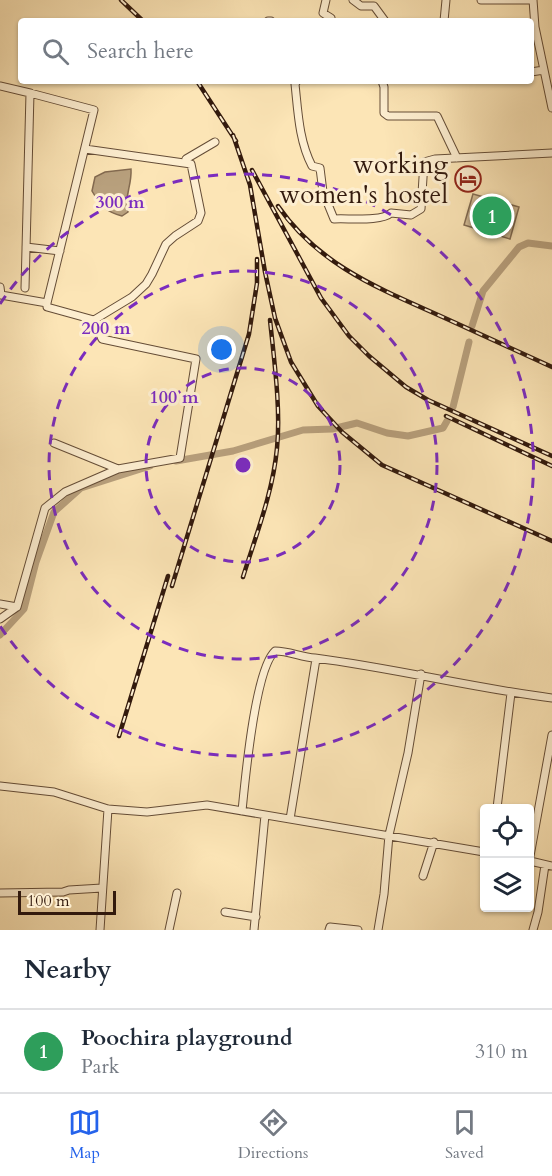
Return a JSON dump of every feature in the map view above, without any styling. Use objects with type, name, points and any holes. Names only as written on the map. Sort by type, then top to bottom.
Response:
[{"type":"street","points":[[326,0],[322,13],[331,18]]},
{"type":"street","points":[[352,0],[361,6],[374,6],[383,18]]},
{"type":"street","points":[[444,18],[446,0]]},
{"type":"street","points":[[481,0],[532,0],[535,27],[552,108]]},
{"type":"street","points":[[534,72],[544,70]]},
{"type":"street","points":[[295,84],[301,136],[312,166],[320,168],[323,192],[334,219],[387,217],[391,213],[411,215],[420,209],[424,162],[435,159],[552,153]]},
{"type":"street","points":[[383,84],[384,112],[388,116],[437,116],[457,158]]},
{"type":"street","points":[[0,86],[94,110],[47,303],[47,307],[57,311],[94,320],[132,297],[146,284],[165,244],[198,221],[200,209],[190,164],[186,159],[215,142]]},
{"type":"street","points":[[25,288],[30,93]]},
{"type":"street","points":[[85,149],[189,163]]},
{"type":"street","points":[[26,247],[60,251]]},
{"type":"street","points":[[0,287],[1,295],[47,303]]},
{"type":"street","points":[[0,619],[18,607],[45,508],[65,492],[118,469],[180,458],[196,359],[102,339],[94,320]]},
{"type":"street","points":[[54,443],[118,469]]},
{"type":"street","points":[[0,604],[18,607]]},
{"type":"street","points":[[242,811],[249,742],[262,683],[270,655],[274,651],[286,651],[316,659],[421,674],[511,693],[552,698]]},
{"type":"street","points":[[290,819],[316,659]]},
{"type":"street","points":[[378,930],[384,894],[389,835],[408,753],[421,674]]},
{"type":"street","points":[[497,804],[511,693]]},
{"type":"street","points":[[534,834],[552,735]]},
{"type":"street","points":[[0,786],[54,792],[108,809],[147,812],[207,805],[480,851]]},
{"type":"street","points":[[100,930],[108,809]]},
{"type":"street","points":[[254,930],[265,815]]},
{"type":"street","points":[[423,876],[434,842]]},
{"type":"street","points":[[533,930],[549,866],[534,862]]},
{"type":"street","points":[[0,893],[63,892],[102,888]]},
{"type":"street","points":[[169,930],[177,893]]},
{"type":"street","points":[[225,912],[256,917]]},
{"type":"street","points":[[329,930],[330,927],[358,930]]},
{"type":"shaded area","points":[[131,169],[128,212],[122,216],[104,207],[92,191],[95,177],[105,172]]},
{"type":"shaded area","points":[[473,194],[519,207],[510,239],[464,225]]},
{"type":"waterway","points":[[472,326],[483,291],[519,247],[528,243],[552,246]]},
{"type":"waterway","points":[[453,407],[469,342]]},
{"type":"waterway","points":[[176,461],[233,451],[303,430],[332,429],[357,423],[387,433],[408,436],[443,428],[447,421]]},
{"type":"waterway","points":[[0,635],[24,609],[36,562],[54,512],[81,488],[150,466]]},
{"type":"railway","points":[[121,0],[140,18]]},
{"type":"railway","points":[[199,84],[236,141]]},
{"type":"railway","points":[[233,135],[250,185],[275,318],[291,362],[318,406],[342,432],[382,465],[552,541]]},
{"type":"railway","points":[[252,170],[321,298],[349,336],[369,356],[406,387],[428,400],[552,456]]},
{"type":"railway","points":[[278,206],[313,245],[354,275],[552,367]]},
{"type":"railway","points":[[172,586],[249,334],[257,283],[257,259]]},
{"type":"railway","points":[[243,577],[268,497],[277,448],[278,401],[270,320]]},
{"type":"railway","points":[[446,416],[552,466]]},
{"type":"railway","points":[[119,736],[168,576]]},
{"type":"place","name":"working women's hostel","points":[[468,179]]},
{"type":"place","name":"Poochira playground","points":[[492,216]]}]
